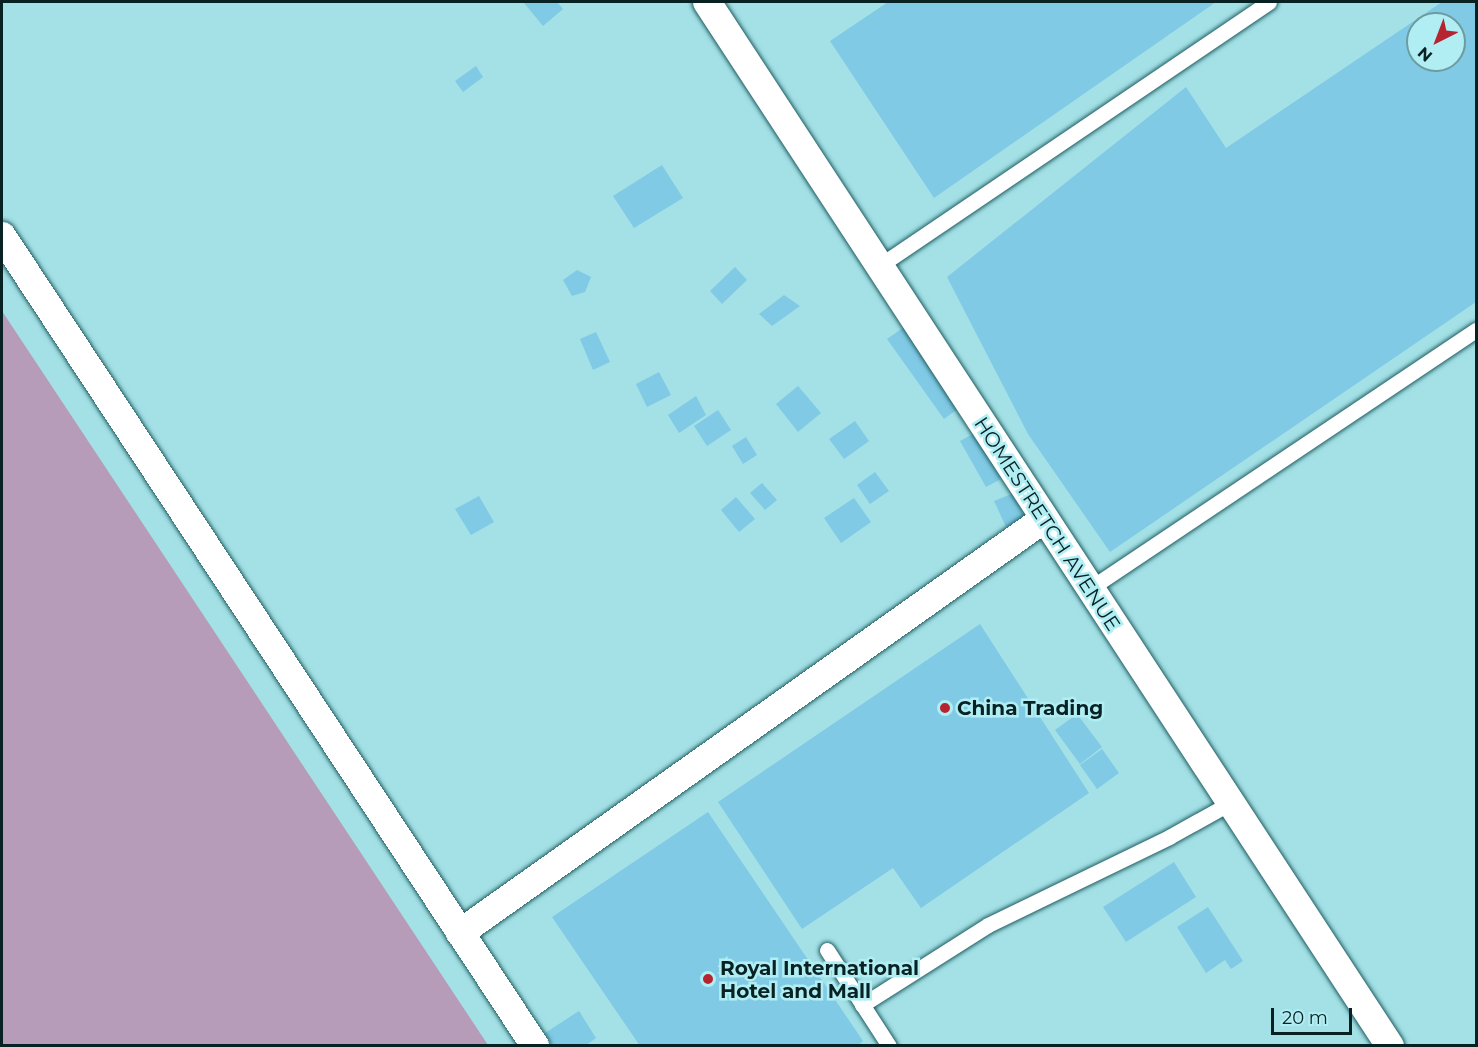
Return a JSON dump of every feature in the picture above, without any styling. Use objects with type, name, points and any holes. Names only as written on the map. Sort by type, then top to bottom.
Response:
[{"type":"street","name":"HOMESTRETCH AVENUE","points":[[707,2],[1390,1046]]},
{"type":"street","points":[[2,236],[535,1046]]},
{"type":"street","points":[[460,933],[1044,519]]},
{"type":"lane","points":[[879,266],[1269,2]]},
{"type":"lane","points":[[1089,589],[1476,330]]},
{"type":"lane","points":[[862,1005],[988,925],[1169,837],[1230,802]]},
{"type":"lane","points":[[827,950],[889,1046]]},
{"type":"shaded area","points":[[2,311],[488,1045],[2,1045]]},
{"type":"building","points":[[557,2],[563,9],[543,26],[524,3]]},
{"type":"building","points":[[888,2],[1216,2],[934,198],[830,41]]},
{"type":"building","points":[[1442,2],[1476,2],[1476,302],[1110,552],[1028,434],[947,277],[1186,87],[1226,148],[1406,26],[1406,72],[1466,72],[1466,12],[1427,12]]},
{"type":"building","points":[[476,66],[483,77],[463,92],[455,81]]},
{"type":"building","points":[[662,165],[683,198],[634,228],[613,196]]},
{"type":"building","points":[[735,267],[747,280],[722,304],[710,291]]},
{"type":"building","points":[[577,270],[591,277],[585,292],[572,296],[563,280]]},
{"type":"building","points":[[784,295],[800,306],[772,326],[759,314]]},
{"type":"building","points":[[910,323],[966,403],[944,419],[887,339]]},
{"type":"building","points":[[596,332],[610,362],[593,370],[580,339]]},
{"type":"building","points":[[659,372],[671,395],[647,407],[636,384]]},
{"type":"building","points":[[798,386],[821,413],[798,432],[776,404]]},
{"type":"building","points":[[696,396],[706,415],[679,433],[668,415]]},
{"type":"building","points":[[718,410],[731,430],[707,446],[694,426]]},
{"type":"building","points":[[855,421],[869,441],[844,459],[829,439]]},
{"type":"building","points":[[975,433],[1001,479],[986,487],[960,441]]},
{"type":"building","points":[[746,437],[757,455],[743,464],[732,446]]},
{"type":"building","points":[[875,472],[889,491],[870,504],[857,485]]},
{"type":"building","points":[[762,483],[777,500],[765,510],[750,493]]},
{"type":"building","points":[[1014,493],[1025,519],[1006,527],[994,501]]},
{"type":"building","points":[[479,496],[494,522],[471,535],[455,509]]},
{"type":"building","points":[[736,497],[755,519],[739,532],[721,510]]},
{"type":"building","points":[[854,498],[871,522],[841,543],[824,518]]},
{"type":"building","name":"China Trading","points":[[980,624],[1089,793],[921,908],[893,868],[802,929],[718,802]]},
{"type":"building","points":[[1077,714],[1102,747],[1080,764],[1055,730]]},
{"type":"building","points":[[1102,749],[1119,773],[1097,789],[1080,765]]},
{"type":"building","name":"Royal International Hotel and Mall","points":[[708,812],[863,1041],[857,1046],[640,1046],[552,917]]},
{"type":"building","points":[[1174,862],[1196,897],[1126,942],[1103,907]]},
{"type":"building","points":[[1208,907],[1243,961],[1231,969],[1225,960],[1206,973],[1177,927]]},
{"type":"building","points":[[579,1011],[596,1038],[585,1046],[553,1046],[545,1033]]},
{"type":"place","name":"China Trading","points":[[945,708]]},
{"type":"place","name":"Royal International Hotel and Mall","points":[[708,979]]}]
